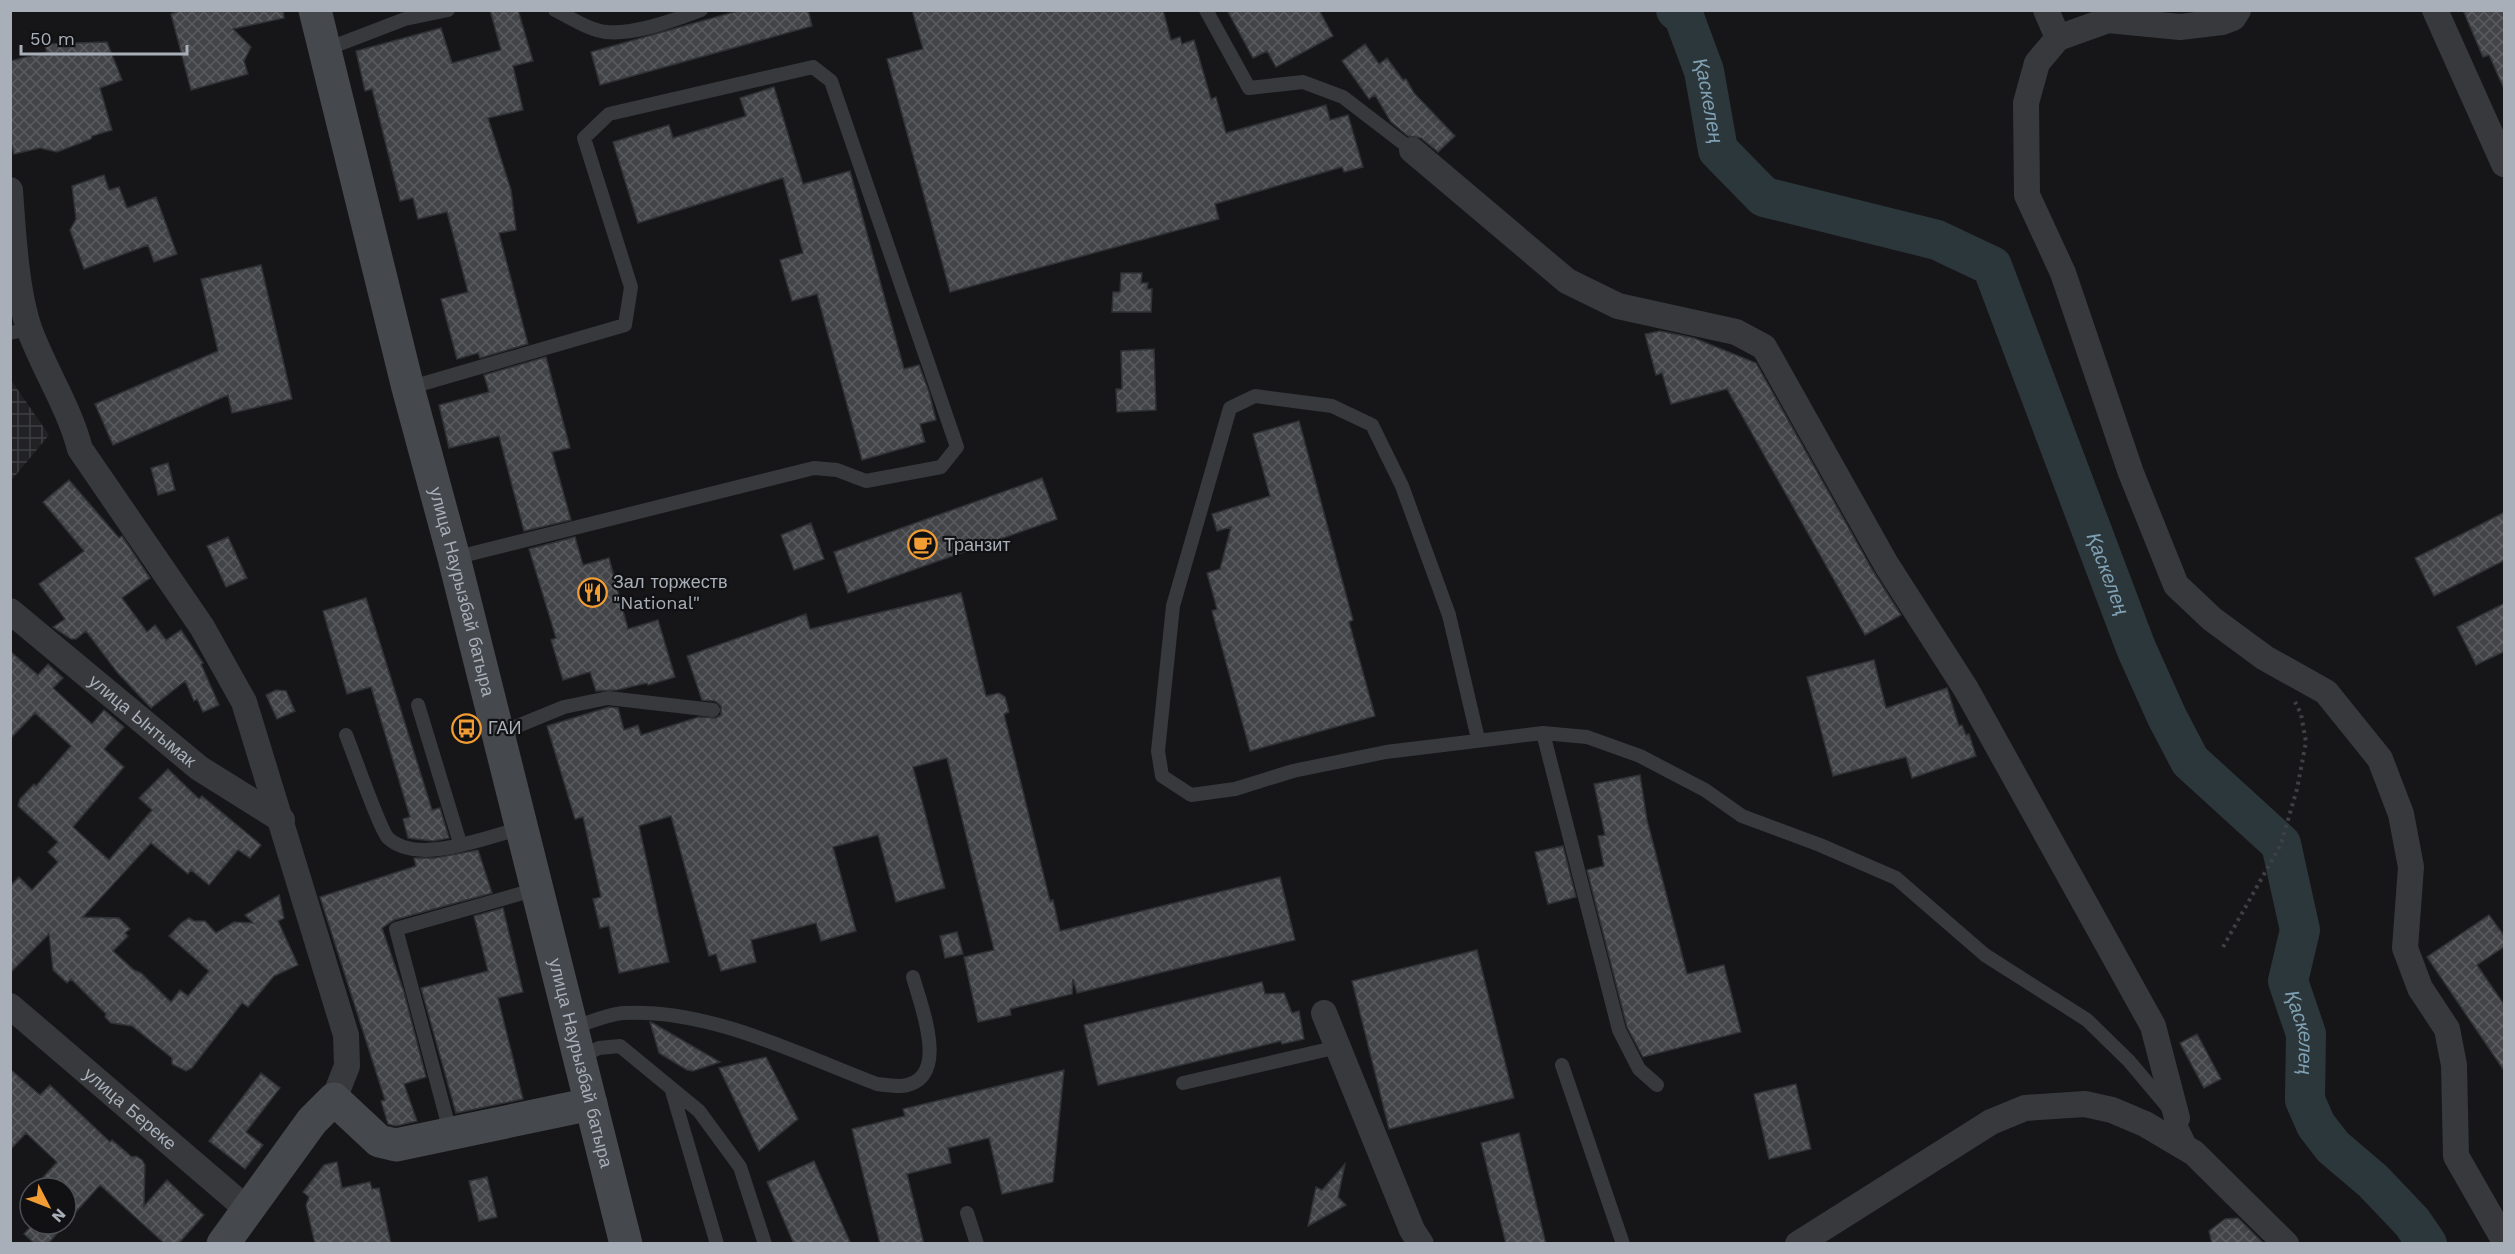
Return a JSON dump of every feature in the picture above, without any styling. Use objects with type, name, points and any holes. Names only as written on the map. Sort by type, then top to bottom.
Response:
[{"type":"main road","name":"улица Наурызбай батыра","points":[[315,10],[408,388],[454,558],[626,1244]]},
{"type":"main road","points":[[223,1244],[312,1121],[334,1099],[379,1141],[396,1145],[591,1104]]},
{"type":"street","points":[[2046,10],[2058,38]]},
{"type":"street","points":[[2238,10],[2233,18],[2222,22],[2180,27],[2108,20],[2058,38],[2037,63],[2026,104],[2027,195],[2064,273],[2131,473],[2176,585],[2212,619],[2256,651],[2326,693],[2380,759],[2402,814],[2411,867],[2405,948],[2420,988],[2447,1029],[2454,1065],[2456,1156],[2505,1240]]},
{"type":"street","points":[[2435,10],[2505,164]]},
{"type":"street","points":[[1412,150],[1567,281],[1618,306],[1736,332],[1764,347],[1886,564],[1966,689],[2153,1026],[2177,1118]]},
{"type":"street","points":[[10,190],[23,302],[19,324],[75,428],[80,448],[202,627],[244,702],[346,1035],[347,1066],[334,1099]]},
{"type":"street","name":"улица Ынтымак","points":[[10,611],[199,768],[282,820]]},
{"type":"street","name":"улица Береке","points":[[10,1006],[248,1210]]},
{"type":"street","points":[[1324,1013],[1412,1230],[1421,1244]]},
{"type":"street","points":[[1798,1244],[1991,1122],[2025,1108],[2085,1104],[2112,1110],[2145,1124],[2194,1153],[2286,1244]]},
{"type":"lane","points":[[324,50],[405,19],[448,10]]},
{"type":"lane","points":[[555,10],[593,28],[613,32],[669,22],[701,10]]},
{"type":"lane","points":[[1206,10],[1248,88],[1303,82],[1343,97],[1412,150]]},
{"type":"lane","points":[[408,388],[625,325],[632,287],[584,138],[609,114],[813,67],[831,81],[957,447],[941,467],[866,481],[837,470],[814,468],[454,558]]},
{"type":"lane","points":[[1478,739],[1449,615],[1402,486],[1371,425],[1332,406],[1255,396],[1230,408],[1173,606],[1158,751],[1162,776],[1191,795],[1235,789],[1293,771],[1386,752],[1478,739],[1543,733],[1587,737],[1640,756],[1705,790],[1742,816],[1820,845],[1896,878],[1985,955],[2087,1020],[2129,1061],[2177,1118],[2194,1153]]},
{"type":"lane","points":[[498,734],[564,707],[608,698],[712,710]]},
{"type":"lane","points":[[418,705],[460,843]]},
{"type":"lane","points":[[1543,733],[1619,1030],[1639,1069],[1657,1085]]},
{"type":"lane","points":[[346,735],[387,837],[406,850],[430,851],[522,828]]},
{"type":"lane","points":[[451,1134],[396,929],[537,889]]},
{"type":"lane","points":[[576,1043],[623,1013],[692,1018],[730,1029],[878,1084],[901,1086],[914,1082],[927,1072],[930,1062],[928,1036],[913,977]]},
{"type":"lane","points":[[576,1043],[599,1048],[620,1046],[699,1111],[740,1167],[765,1244]]},
{"type":"lane","points":[[1183,1083],[1338,1047]]},
{"type":"lane","points":[[1562,1065],[1623,1244]]},
{"type":"lane","points":[[672,1091],[717,1244]]},
{"type":"lane","points":[[967,1213],[977,1244]]},
{"type":"path","points":[[2223,947],[2281,844],[2297,789],[2307,742],[2301,714],[2292,696]]},
{"type":"shaded area","points":[[11,380],[49,435],[10,481]]},
{"type":"building","points":[[182,10],[283,10],[284,18],[233,29],[251,47],[244,61],[248,74],[191,90],[171,14]]},
{"type":"building","points":[[490,10],[518,10],[533,61],[513,66],[523,110],[488,118],[511,190],[516,230],[499,233],[528,344],[480,358],[478,353],[457,359],[441,299],[468,292],[447,212],[418,219],[413,198],[400,201],[372,89],[365,91],[356,51],[441,28],[452,63],[501,50]]},
{"type":"building","points":[[741,10],[808,10],[812,26],[600,85],[591,52]]},
{"type":"building","points":[[912,10],[1163,10],[1171,40],[1180,37],[1182,44],[1194,40],[1211,99],[1216,97],[1226,133],[1326,105],[1330,120],[1348,115],[1363,167],[1344,172],[1342,167],[1215,204],[1219,219],[950,292],[887,59],[923,49]]},
{"type":"building","points":[[1227,10],[1319,10],[1333,36],[1276,67],[1267,51],[1253,58]]},
{"type":"building","points":[[2463,10],[2505,10],[2505,91],[2489,55],[2483,57]]},
{"type":"building","points":[[107,42],[122,80],[100,88],[112,130],[92,136],[91,139],[57,152],[40,148],[14,154],[10,138],[10,61],[47,52],[44,44]]},
{"type":"building","points":[[1365,44],[1379,64],[1387,58],[1403,80],[1406,79],[1414,93],[1455,136],[1438,152],[1421,138],[1408,136],[1391,122],[1375,95],[1369,99],[1342,61]]},
{"type":"building","points":[[774,87],[803,184],[850,171],[904,369],[919,365],[929,392],[936,420],[920,424],[925,442],[862,460],[817,294],[792,301],[780,260],[803,253],[783,178],[638,223],[613,142],[669,125],[673,138],[746,116],[740,98]]},
{"type":"building","points":[[104,175],[109,190],[119,187],[127,208],[156,197],[177,254],[154,262],[148,245],[84,269],[70,230],[76,219],[72,186]]},
{"type":"building","points":[[261,265],[292,399],[232,413],[228,395],[113,445],[95,404],[218,351],[201,279]]},
{"type":"building","points":[[1121,273],[1142,273],[1141,283],[1148,283],[1147,289],[1152,289],[1151,312],[1112,312],[1113,292],[1120,292]]},
{"type":"building","points":[[1660,331],[1694,338],[1756,363],[1873,571],[1901,615],[1865,635],[1727,389],[1671,404],[1662,373],[1656,375],[1645,334]]},
{"type":"building","points":[[1154,349],[1156,410],[1117,412],[1116,389],[1122,389],[1121,351]]},
{"type":"building","points":[[546,357],[570,448],[552,452],[571,520],[524,531],[499,436],[449,448],[439,405],[489,392],[484,375]]},
{"type":"building","points":[[1299,421],[1353,620],[1349,622],[1375,716],[1250,751],[1212,611],[1217,609],[1207,573],[1220,569],[1231,527],[1217,531],[1212,514],[1270,496],[1253,434]]},
{"type":"building","points":[[168,463],[175,490],[158,495],[151,468]]},
{"type":"building","points":[[1042,478],[1057,519],[848,593],[834,552]]},
{"type":"building","points":[[69,480],[119,538],[122,536],[150,578],[122,598],[147,632],[155,625],[166,640],[181,630],[203,663],[201,664],[219,705],[203,712],[197,699],[194,701],[185,681],[151,708],[117,672],[86,631],[76,639],[71,639],[53,627],[65,619],[39,584],[84,551],[43,502]]},
{"type":"building","points":[[2505,512],[2505,560],[2434,596],[2415,558]]},
{"type":"building","points":[[811,523],[824,559],[794,570],[781,535]]},
{"type":"building","points":[[228,537],[247,578],[226,587],[207,546]]},
{"type":"building","points":[[575,537],[583,565],[609,558],[628,629],[658,620],[675,677],[648,685],[647,683],[617,690],[596,691],[590,672],[563,680],[551,640],[556,638],[529,549]]},
{"type":"building","points":[[961,593],[986,696],[999,693],[1005,697],[1009,712],[1004,714],[1050,901],[1053,900],[1060,931],[1280,877],[1295,940],[1077,993],[1073,979],[1072,994],[1010,1009],[1011,1015],[978,1022],[964,957],[994,950],[947,758],[913,767],[945,888],[896,902],[878,835],[833,847],[856,931],[821,941],[816,923],[751,940],[756,962],[721,971],[716,954],[709,956],[671,816],[639,826],[669,962],[619,973],[609,926],[600,928],[593,899],[601,897],[583,817],[575,819],[547,726],[609,707],[618,708],[624,730],[638,725],[641,735],[699,717],[716,718],[721,715],[721,706],[715,701],[702,700],[687,656],[806,614],[810,629]]},
{"type":"building","points":[[366,598],[432,810],[440,808],[449,838],[433,841],[408,838],[403,819],[410,817],[371,687],[347,694],[323,611]]},
{"type":"building","points":[[2505,603],[2505,651],[2476,665],[2457,627]]},
{"type":"building","points":[[10,651],[38,675],[48,664],[63,678],[53,688],[92,724],[104,710],[124,727],[104,749],[124,767],[73,827],[109,860],[152,810],[139,798],[168,769],[199,799],[202,796],[261,845],[250,858],[238,850],[209,885],[191,870],[188,874],[151,843],[83,917],[119,918],[130,929],[125,933],[128,936],[113,951],[134,970],[141,973],[171,1002],[180,990],[188,996],[209,971],[169,936],[181,923],[189,918],[194,921],[205,921],[216,933],[234,922],[253,923],[245,915],[279,895],[284,918],[278,921],[298,965],[274,976],[248,1007],[242,1003],[192,1068],[186,1071],[172,1064],[172,1058],[132,1026],[111,1023],[105,1017],[106,1014],[71,979],[67,983],[53,970],[49,934],[10,973],[10,886],[19,877],[32,890],[58,862],[48,852],[58,842],[18,806],[20,799],[34,784],[36,786],[71,746],[35,713],[10,739]]},
{"type":"building","points":[[1874,660],[1886,708],[1947,688],[1959,726],[1962,725],[1966,735],[1969,734],[1976,756],[1912,778],[1906,757],[1833,776],[1807,677]]},
{"type":"building","points":[[276,690],[286,691],[295,711],[277,719],[266,695]]},
{"type":"building","points":[[1640,775],[1647,820],[1687,974],[1724,965],[1741,1032],[1643,1057],[1627,1027],[1587,870],[1604,866],[1598,836],[1605,835],[1594,784]]},
{"type":"building","points":[[1563,846],[1576,897],[1548,904],[1535,852]]},
{"type":"building","points":[[478,850],[492,893],[394,920],[382,928],[404,992],[426,1077],[404,1084],[417,1121],[396,1126],[388,1124],[381,1101],[385,1100],[320,897],[416,866],[414,858],[435,858]]},
{"type":"building","points":[[503,908],[523,992],[498,998],[523,1099],[456,1113],[421,988],[488,971],[474,916]]},
{"type":"building","points":[[2489,915],[2505,937],[2505,946],[2477,965],[2505,1006],[2505,1072],[2427,957]]},
{"type":"building","points":[[957,932],[963,954],[945,958],[940,936]]},
{"type":"building","points":[[1477,950],[1514,1098],[1389,1129],[1352,981]]},
{"type":"building","points":[[1262,982],[1265,994],[1284,993],[1292,1013],[1299,1011],[1304,1039],[1282,1044],[1281,1041],[1098,1085],[1084,1025]]},
{"type":"building","points":[[650,1022],[720,1062],[693,1071],[687,1070],[659,1053]]},
{"type":"building","points":[[2197,1034],[2221,1079],[2204,1088],[2180,1043]]},
{"type":"building","points":[[766,1057],[798,1119],[759,1151],[719,1068]]},
{"type":"building","points":[[10,1069],[40,1095],[50,1085],[110,1142],[112,1140],[132,1157],[136,1156],[142,1160],[145,1165],[144,1206],[167,1180],[204,1215],[178,1244],[165,1244],[100,1185],[78,1210],[78,1176],[44,1176],[57,1162],[26,1133],[10,1150]]},
{"type":"building","points":[[1064,1070],[1053,1182],[1002,1194],[989,1138],[948,1148],[951,1163],[907,1174],[924,1244],[880,1244],[852,1129],[905,1116],[903,1109]]},
{"type":"building","points":[[261,1073],[280,1088],[246,1132],[263,1145],[245,1169],[209,1141]]},
{"type":"building","points":[[1796,1084],[1811,1149],[1769,1159],[1754,1094]]},
{"type":"building","points":[[1519,1133],[1546,1244],[1506,1244],[1481,1143]]},
{"type":"building","points":[[814,1161],[851,1244],[794,1244],[767,1182]]},
{"type":"building","points":[[337,1162],[342,1188],[370,1182],[372,1189],[379,1188],[391,1244],[315,1244],[306,1205],[309,1197],[303,1192],[324,1165]]},
{"type":"building","points":[[1345,1164],[1338,1197],[1346,1205],[1308,1226],[1316,1187],[1322,1190]]},
{"type":"building","points":[[487,1177],[497,1217],[479,1221],[469,1181]]},
{"type":"building","points":[[2238,1218],[2264,1244],[2212,1244],[2209,1231],[2225,1219]]},
{"type":"building","points":[[26,1236],[55,1236],[48,1244],[35,1244]]},
{"type":"waterway","name":"Қаскелең","points":[[1676,10],[1684,17],[1704,71],[1718,150],[1764,197],[1937,240],[1992,266],[2136,648],[2167,717],[2190,761],[2281,844],[2300,930],[2288,981],[2306,1034],[2305,1100],[2316,1125],[2333,1147],[2373,1181],[2412,1222],[2427,1244]]},
{"type":"place","name":"Транзит","points":[[923,545]]},
{"type":"place","name":"Зал торжеств \"National\"","points":[[592,592]]},
{"type":"place","name":"ГАИ","points":[[467,728]]}]
